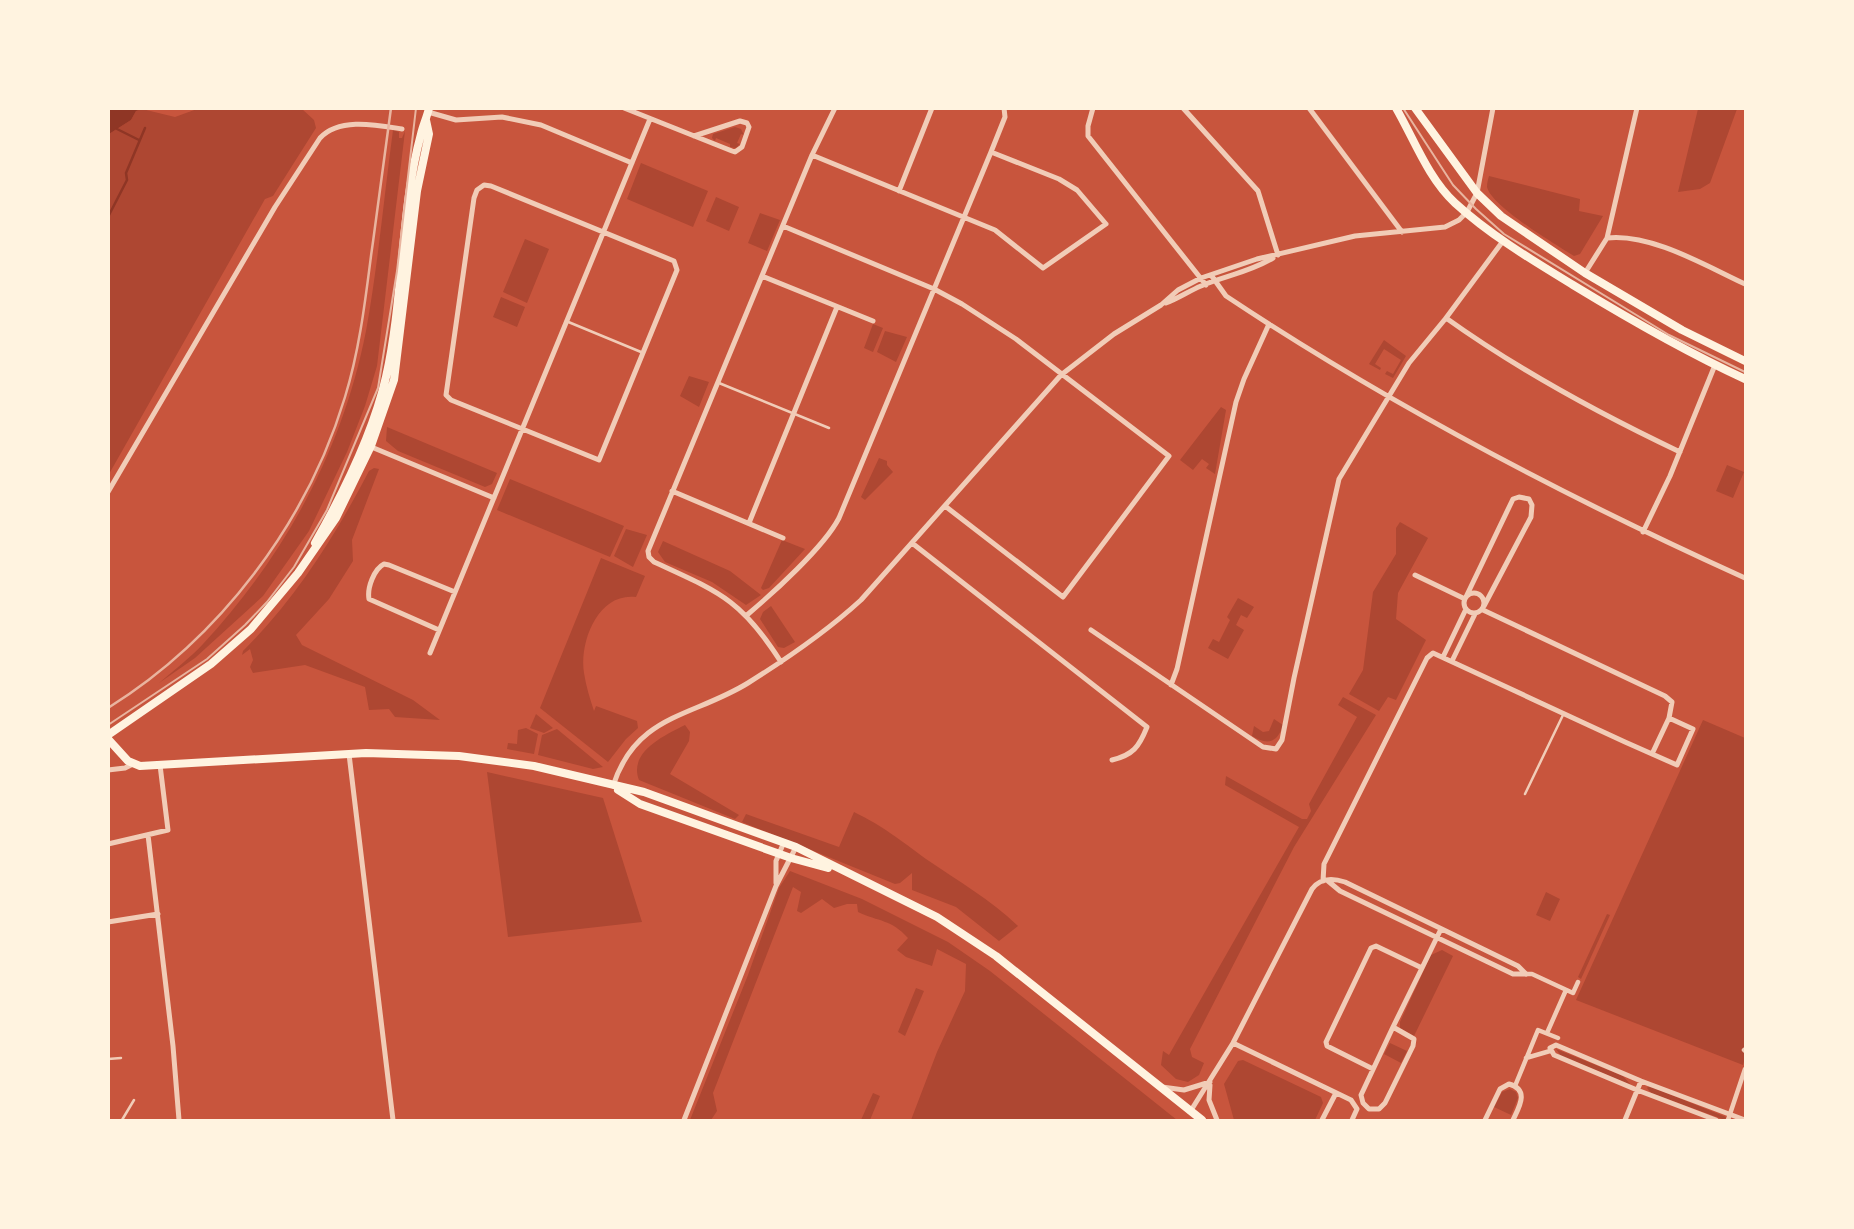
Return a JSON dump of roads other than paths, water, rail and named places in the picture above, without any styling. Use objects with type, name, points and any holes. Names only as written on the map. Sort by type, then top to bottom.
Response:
[{"type":"main road","points":[[1396,108],[1436,178],[1450,197],[1503,241],[1621,314],[1745,379]]},
{"type":"main road","points":[[1415,108],[1465,177],[1475,197],[1585,273],[1682,330],[1745,361]]},
{"type":"main road","points":[[428,113],[421,132],[414,170],[391,357],[367,445],[298,573],[272,606],[228,650],[108,737],[133,764],[160,765],[349,754],[491,759],[534,766],[644,792],[796,847],[937,917],[978,944],[1202,1121]]},
{"type":"main road","points":[[613,786],[640,804],[791,858],[843,871]]},
{"type":"street","points":[[624,108],[694,136],[738,152],[749,127],[747,123],[740,121],[694,136]]},
{"type":"street","points":[[781,662],[747,615],[715,590],[654,562],[648,551],[812,155],[835,108]]},
{"type":"street","points":[[899,191],[932,108]]},
{"type":"street","points":[[1093,108],[1088,136],[1206,285]]},
{"type":"street","points":[[1183,108],[1258,191],[1278,255]]},
{"type":"street","points":[[1310,108],[1402,232]]},
{"type":"street","points":[[613,786],[627,755],[649,732],[666,720],[747,684],[838,621],[861,600],[1061,376],[1114,334],[1178,290],[1201,278],[1257,259],[1354,236],[1450,226],[1467,212],[1475,197],[1493,108]]},
{"type":"street","points":[[1585,273],[1606,238],[1637,108]]},
{"type":"street","points":[[747,615],[776,589],[835,526],[965,218],[1005,117],[1005,110]]},
{"type":"street","points":[[428,113],[456,120],[503,114],[541,125],[632,163]]},
{"type":"street","points":[[430,653],[650,119]]},
{"type":"street","points":[[108,492],[275,207],[326,130],[343,125],[376,125],[402,129]]},
{"type":"street","points":[[812,155],[995,229],[1043,268],[1106,224],[1077,190],[1059,179],[991,152]]},
{"type":"street","points":[[484,185],[491,186],[674,261],[677,266],[643,352],[598,460],[451,400],[446,394],[477,190],[484,185]]},
{"type":"street","points":[[783,226],[934,289],[991,322],[1169,456],[1063,597],[945,506]]},
{"type":"street","points":[[1606,238],[1620,236],[1663,247],[1745,284]]},
{"type":"street","points":[[1091,630],[1263,747],[1276,749],[1282,740],[1339,480],[1409,363],[1503,241]]},
{"type":"street","points":[[1161,304],[1261,266],[1278,255]]},
{"type":"street","points":[[1211,275],[1226,296],[1388,396],[1643,532],[1745,578]]},
{"type":"street","points":[[762,276],[873,321]]},
{"type":"street","points":[[749,523],[837,307]]},
{"type":"street","points":[[1446,318],[1556,390],[1680,452]]},
{"type":"street","points":[[1171,685],[1177,669],[1236,402],[1269,324]]},
{"type":"street","points":[[1643,532],[1680,452],[1715,365]]},
{"type":"street","points":[[367,445],[494,498]]},
{"type":"street","points":[[672,491],[783,538]]},
{"type":"street","points":[[1443,657],[1466,609],[1465,598],[1513,499],[1529,499],[1532,505],[1531,517],[1484,608],[1475,614],[1452,661]]},
{"type":"street","points":[[912,543],[1147,727],[1140,744],[1124,757],[1112,760]]},
{"type":"street","points":[[439,630],[369,599],[368,591],[377,569],[384,564],[389,565],[455,592]]},
{"type":"street","points":[[1415,575],[1465,598]]},
{"type":"street","points":[[1465,598],[1476,593],[1484,598],[1484,608]]},
{"type":"street","points":[[1484,608],[1665,696],[1672,702],[1669,718],[1652,754]]},
{"type":"street","points":[[1466,609],[1475,614]]},
{"type":"street","points":[[1325,881],[1324,864],[1392,723],[1427,658],[1433,653],[1676,765],[1693,729],[1669,718]]},
{"type":"street","points":[[349,754],[393,1121]]},
{"type":"street","points":[[108,770],[133,764]]},
{"type":"street","points":[[108,844],[168,830],[160,765]]},
{"type":"street","points":[[148,835],[179,1121]]},
{"type":"street","points":[[776,886],[776,861],[784,842]]},
{"type":"street","points":[[684,1121],[776,886],[796,847]]},
{"type":"street","points":[[1325,881],[1340,891],[1513,974],[1532,974],[1573,993],[1578,982]]},
{"type":"street","points":[[1190,1112],[1233,1043],[1312,889],[1325,881],[1346,882],[1518,966],[1526,974]]},
{"type":"street","points":[[108,922],[158,914]]},
{"type":"street","points":[[1352,1121],[1373,1069],[1441,929]]},
{"type":"street","points":[[1373,1069],[1327,1046],[1326,1042],[1371,948],[1376,946],[1422,968]]},
{"type":"street","points":[[1547,1033],[1566,990]]},
{"type":"street","points":[[1233,1043],[1372,1110],[1382,1107],[1413,1045],[1414,1039],[1393,1027]]},
{"type":"street","points":[[1515,1086],[1538,1030],[1558,1038]]},
{"type":"street","points":[[1526,1058],[1550,1051],[1552,1046],[1556,1045],[1729,1117],[1745,1120]]},
{"type":"street","points":[[1550,1051],[1554,1055],[1716,1121]]},
{"type":"street","points":[[1729,1117],[1745,1069]]},
{"type":"street","points":[[1625,1121],[1640,1081]]},
{"type":"street","points":[[1156,1086],[1184,1090],[1210,1082]]},
{"type":"street","points":[[1210,1082],[1209,1100],[1217,1121]]},
{"type":"street","points":[[1485,1121],[1500,1089],[1506,1085],[1515,1086],[1521,1091],[1522,1098],[1513,1121]]},
{"type":"street","points":[[1322,1121],[1336,1093]]},
{"type":"lane","points":[[566,321],[643,352]]},
{"type":"lane","points":[[717,383],[829,428]]},
{"type":"lane","points":[[1525,794],[1563,713]]},
{"type":"lane","points":[[108,1059],[121,1058]]},
{"type":"lane","points":[[122,1121],[134,1100]]},
{"type":"waterway","points":[[108,217],[127,180],[126,173],[145,128]]},
{"type":"waterway","points":[[117,129],[139,140]]},
{"type":"tram line","points":[[108,725],[207,659],[245,625],[294,567],[327,510],[378,388],[397,271],[416,108]]},
{"type":"tram line","points":[[1403,108],[1453,185],[1504,234],[1669,335],[1745,372]]},
{"type":"railway","points":[[108,708],[149,680],[187,648],[222,612],[283,532],[308,489],[328,444],[354,363],[364,309],[391,108]]}]
